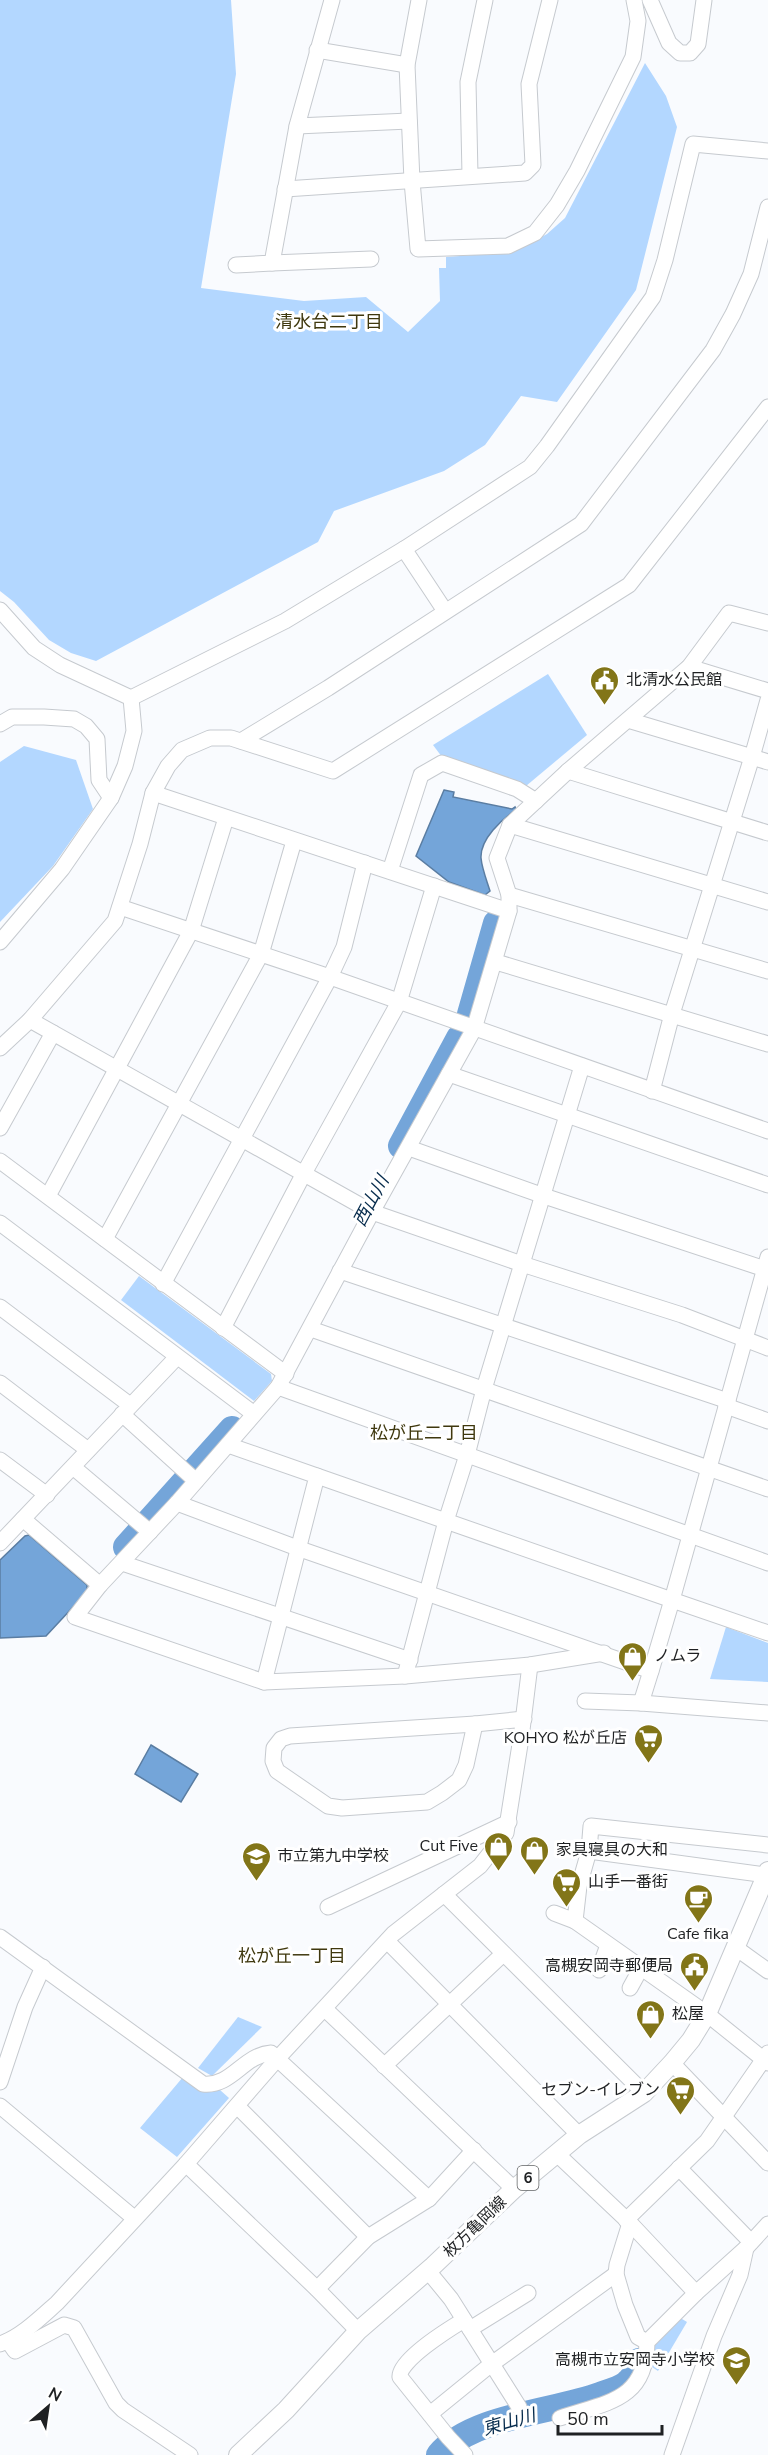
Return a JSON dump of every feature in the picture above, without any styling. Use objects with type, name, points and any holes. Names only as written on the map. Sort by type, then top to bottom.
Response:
[{"type":"main road","name":"枚方亀岡線","points":[[238,2455],[286,2410],[358,2331],[428,2271],[514,2189],[579,2135],[644,2093],[672,2063],[691,2040],[707,2014],[767,1873]]},
{"type":"street","points":[[273,262],[297,126],[332,0]]},
{"type":"street","points":[[419,0],[407,65],[412,181],[418,249],[508,246],[535,233],[557,205],[577,171],[633,57],[638,21],[634,0]]},
{"type":"street","points":[[470,175],[468,82],[485,0]]},
{"type":"street","points":[[285,189],[525,172],[533,165],[529,84],[550,0]]},
{"type":"street","points":[[650,0],[669,43],[680,53],[690,53],[698,44],[704,0]]},
{"type":"street","points":[[317,50],[407,65]]},
{"type":"street","points":[[297,126],[409,121]]},
{"type":"street","points":[[130,698],[285,621],[404,549],[530,467],[640,319],[653,297],[665,260],[693,144],[768,151]]},
{"type":"street","points":[[241,741],[328,688],[581,524],[713,350],[751,274],[768,207]]},
{"type":"street","points":[[236,265],[371,259]]},
{"type":"street","points":[[0,1047],[30,1020],[114,921],[153,793],[174,757],[190,745],[220,737],[241,741],[333,771],[629,585],[768,406]]},
{"type":"street","points":[[404,549],[445,611]]},
{"type":"street","points":[[0,610],[34,648],[60,665],[130,698]]},
{"type":"street","points":[[604,1653],[530,1665],[405,1676],[264,1682],[75,1617],[100,1585],[177,1503],[282,1381],[311,1329],[372,1212],[474,1029],[496,962],[509,911],[509,895],[497,858],[510,825],[568,771],[689,667],[729,613],[768,623]]},
{"type":"street","points":[[689,667],[768,691]]},
{"type":"street","points":[[0,942],[62,869],[111,798],[125,766],[134,731],[130,698]]},
{"type":"street","points":[[652,1091],[672,1014],[768,700]]},
{"type":"street","points":[[0,724],[12,717],[44,717],[74,719],[86,726],[97,739],[99,780],[111,798]]},
{"type":"street","points":[[628,720],[768,762]]},
{"type":"street","points":[[390,871],[421,775],[442,763],[517,789],[536,801]]},
{"type":"street","points":[[568,771],[768,832]]},
{"type":"street","points":[[153,793],[509,911]]},
{"type":"street","points":[[48,1196],[191,931],[226,818]]},
{"type":"street","points":[[510,825],[768,902]]},
{"type":"street","points":[[105,1239],[261,954],[294,841]]},
{"type":"street","points":[[163,1284],[330,977],[344,947],[365,863]]},
{"type":"street","points":[[223,1328],[303,1175],[399,1002],[434,886]]},
{"type":"street","points":[[509,895],[768,971]]},
{"type":"street","points":[[120,907],[330,977],[768,1131]]},
{"type":"street","points":[[496,962],[768,1044]]},
{"type":"street","points":[[30,1020],[372,1212],[522,1264],[682,1315],[768,1348]]},
{"type":"street","points":[[0,1128],[52,1033]]},
{"type":"street","points":[[405,1676],[484,1389],[582,1066]]},
{"type":"street","points":[[448,1074],[768,1185]]},
{"type":"street","points":[[409,1148],[544,1196],[767,1265],[641,1703]]},
{"type":"street","points":[[0,1161],[223,1328],[282,1381],[467,1455],[768,1563]]},
{"type":"street","points":[[0,1223],[254,1414]]},
{"type":"street","points":[[340,1271],[503,1324],[727,1404],[768,1421]]},
{"type":"street","points":[[0,1307],[126,1409],[196,1481]]},
{"type":"street","points":[[311,1329],[768,1489]]},
{"type":"street","points":[[1,1541],[177,1357]]},
{"type":"street","points":[[0,1383],[88,1450]]},
{"type":"street","points":[[228,1445],[768,1633]]},
{"type":"street","points":[[0,1460],[47,1495]]},
{"type":"street","points":[[73,1467],[150,1532]]},
{"type":"street","points":[[264,1682],[317,1476]]},
{"type":"street","points":[[177,1503],[300,1549],[651,1671]]},
{"type":"street","points":[[23,1519],[100,1585]]},
{"type":"street","points":[[122,1563],[410,1660]]},
{"type":"street","points":[[190,2455],[116,2403],[74,2328],[64,2325],[15,2351],[4,2342],[57,2303],[387,1941],[480,1866],[506,1833],[530,1665]]},
{"type":"street","points":[[585,1701],[768,1713]]},
{"type":"street","points":[[475,1724],[466,1765],[459,1780],[427,1802],[342,1808],[328,1806],[277,1771],[273,1761],[274,1748],[280,1739],[290,1736],[524,1719]]},
{"type":"street","points":[[328,1907],[509,1822]]},
{"type":"street","points":[[575,1921],[579,1886],[590,1851],[591,1826],[768,1845]]},
{"type":"street","points":[[590,1851],[767,1873]]},
{"type":"street","points":[[444,1894],[644,2093]]},
{"type":"street","points":[[554,1912],[575,1921],[767,2058],[707,2141],[628,2221],[614,2275],[625,2305],[643,2339],[647,2363],[636,2385],[621,2397],[560,2418]]},
{"type":"street","points":[[0,1937],[203,2084],[213,2085],[221,2082],[258,2054],[271,2053],[429,2199]]},
{"type":"street","points":[[387,1941],[579,2135]]},
{"type":"street","points":[[599,1970],[608,1945]]},
{"type":"street","points":[[736,1948],[768,1971]]},
{"type":"street","points":[[384,2066],[503,1954]]},
{"type":"street","points":[[0,2082],[25,2007],[43,1967]]},
{"type":"street","points":[[630,1988],[641,1968]]},
{"type":"street","points":[[325,2009],[514,2189]]},
{"type":"street","points":[[672,2063],[768,2163]]},
{"type":"street","points":[[0,2106],[134,2218]]},
{"type":"street","points":[[237,2106],[368,2237]]},
{"type":"street","points":[[317,2289],[368,2237],[429,2199],[474,2150]]},
{"type":"street","points":[[557,2154],[628,2221],[696,2293]]},
{"type":"street","points":[[186,2164],[358,2331]]},
{"type":"street","points":[[679,2168],[755,2240]]},
{"type":"street","points":[[643,2339],[755,2240],[768,2224]]},
{"type":"street","points":[[672,2455],[714,2336],[755,2240]]},
{"type":"street","points":[[428,2271],[451,2299],[519,2407]]},
{"type":"street","points":[[430,2414],[493,2364],[614,2275]]},
{"type":"street","points":[[456,2446],[400,2377],[400,2369],[419,2352],[528,2293]]},
{"type":"shaded area","points":[[0,0],[231,0],[236,74],[201,288],[304,301],[366,297],[408,332],[440,301],[439,268],[446,268],[446,257],[514,252],[547,234],[565,218],[645,63],[666,96],[677,127],[636,290],[557,402],[521,396],[485,445],[444,471],[334,511],[318,542],[96,661],[71,653],[49,640],[14,602],[0,591]]},
{"type":"shaded area","points":[[548,674],[587,735],[526,786],[442,757],[433,745]]},
{"type":"shaded area","points":[[24,746],[76,760],[93,809],[53,866],[0,922],[0,762]]},
{"type":"shaded area","points":[[444,790],[454,792],[453,797],[512,809],[515,807],[516,810],[493,830],[484,844],[482,866],[490,891],[485,895],[449,882],[416,856]]},
{"type":"shaded area","points":[[139,1276],[271,1374],[272,1381],[254,1401],[121,1300]]},
{"type":"shaded area","points":[[29,1535],[87,1585],[87,1592],[46,1636],[0,1638],[0,1560],[25,1536]]},
{"type":"shaded area","points":[[726,1627],[768,1643],[768,1682],[710,1679]]},
{"type":"shaded area","points":[[151,1745],[198,1774],[181,1802],[135,1774]]},
{"type":"shaded area","points":[[238,2017],[262,2027],[212,2076],[198,2068]]},
{"type":"shaded area","points":[[183,2077],[206,2091],[220,2090],[229,2098],[177,2157],[140,2128]]},
{"type":"shaded area","points":[[677,2316],[687,2322],[658,2371],[649,2365],[654,2343]]},
{"type":"waterway","name":"西山川","points":[[470,1014],[496,923]]},
{"type":"waterway","name":"西山川","points":[[401,1146],[459,1038]]},
{"type":"waterway","name":"西山川","points":[[126,1547],[232,1429]]},
{"type":"waterway","name":"東山川","points":[[439,2455],[453,2442],[492,2423],[581,2401],[620,2387],[633,2377],[639,2361]]},
{"type":"place","name":"北清水公民館","points":[[605,706]]},
{"type":"place","name":"ノムラ","points":[[633,1682]]},
{"type":"place","name":"KOHYO 松が丘店","points":[[648,1764]]},
{"type":"place","name":"Cut Five","points":[[499,1872]]},
{"type":"place","name":"家具寝具の大和","points":[[535,1876]]},
{"type":"place","name":"市立第九中学校","points":[[256,1882]]},
{"type":"place","name":"山手一番街","points":[[567,1908]]},
{"type":"place","name":"Cafe fika","points":[[698,1924]]},
{"type":"place","name":"高槻安岡寺郵便局","points":[[694,1992]]},
{"type":"place","name":"松屋","points":[[651,2040]]},
{"type":"place","name":"セブン-イレブン","points":[[681,2116]]},
{"type":"place","name":"高槻市立安岡寺小学校","points":[[736,2386]]},
{"type":"district","name":"清水台二丁目","points":[[329,322]]},
{"type":"district","name":"松が丘二丁目","points":[[424,1433]]},
{"type":"district","name":"松が丘一丁目","points":[[292,1956]]}]
